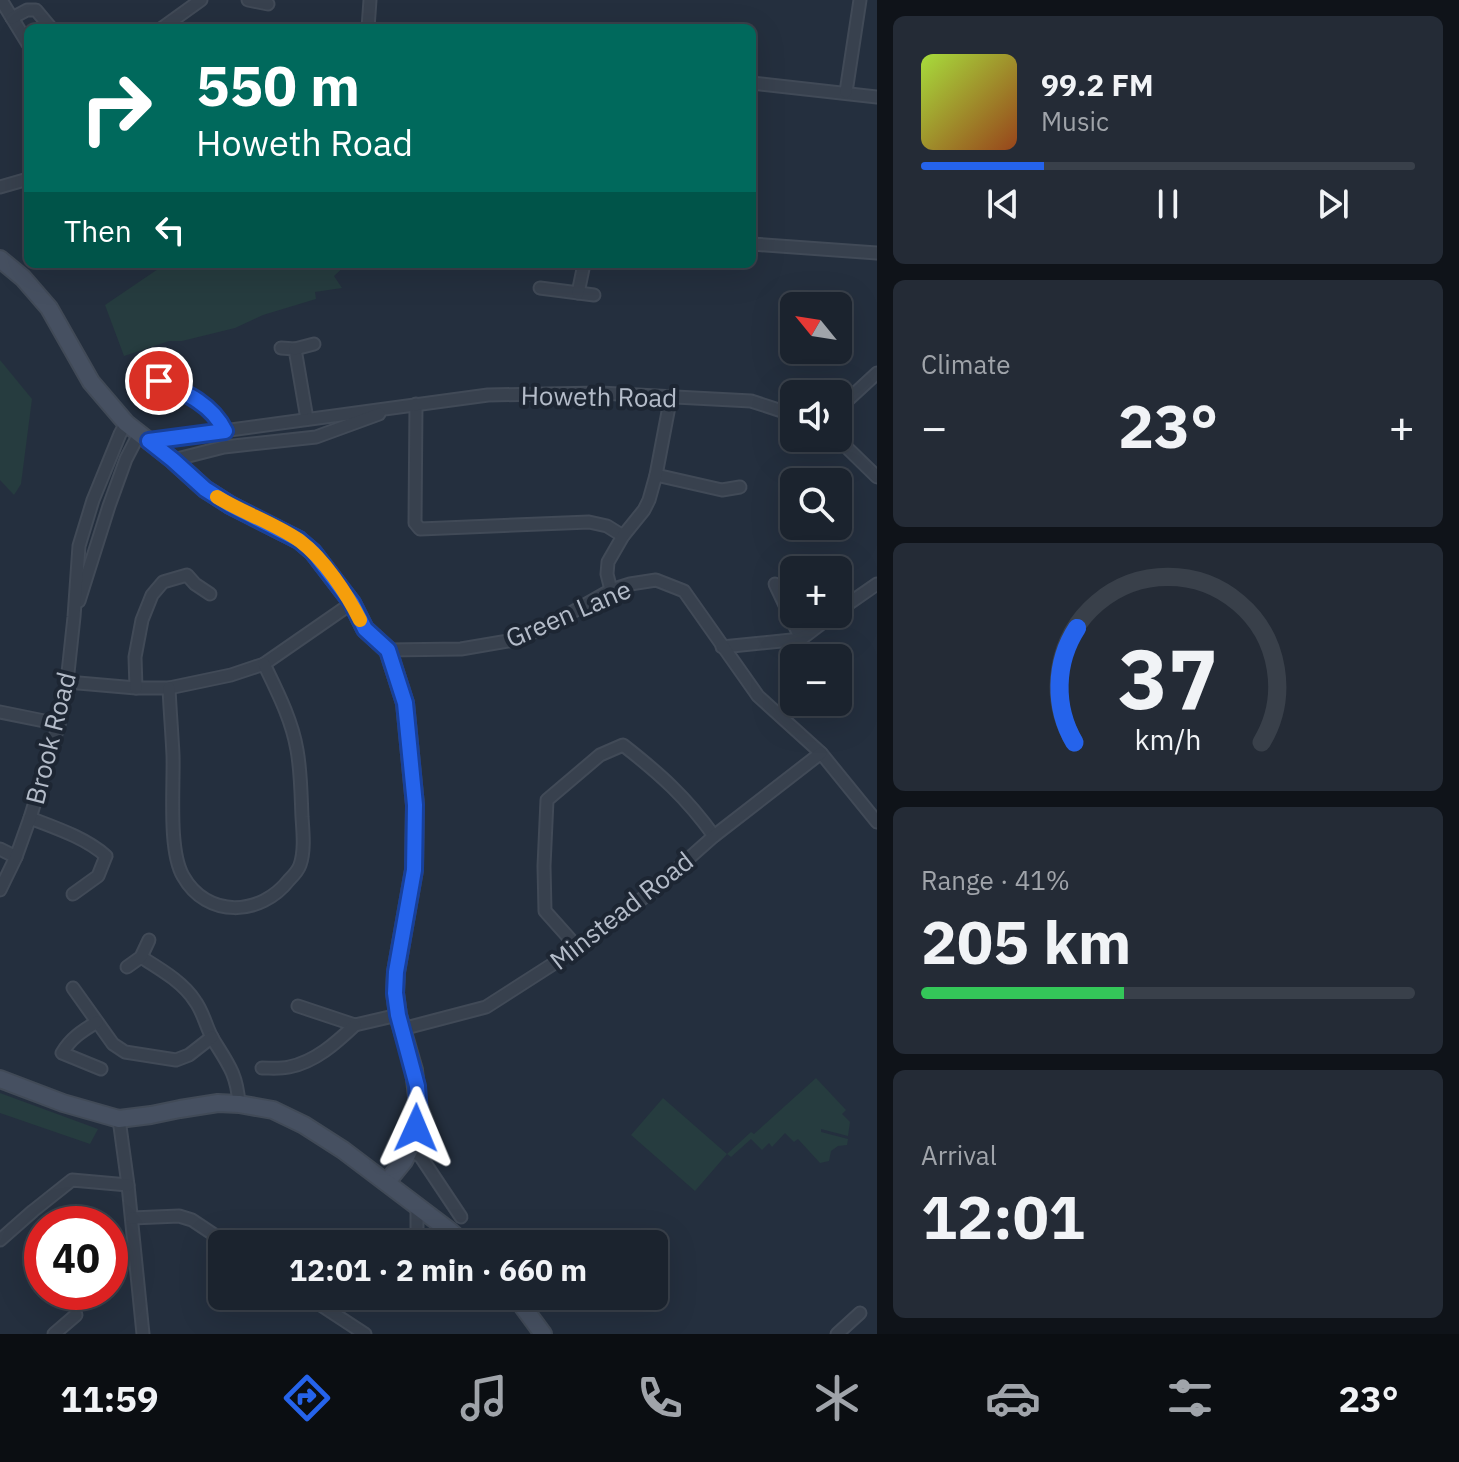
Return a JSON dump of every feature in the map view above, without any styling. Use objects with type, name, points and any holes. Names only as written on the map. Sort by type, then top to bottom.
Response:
[{"type":"street","points":[[1,0],[24,38]]},
{"type":"street","points":[[168,24],[201,0]]},
{"type":"street","points":[[248,0],[268,4]]},
{"type":"street","points":[[368,24],[370,0]]},
{"type":"street","points":[[846,92],[860,0]]},
{"type":"street","points":[[12,18],[27,10],[36,10],[48,24]]},
{"type":"street","points":[[756,83],[877,97]]},
{"type":"street","points":[[0,187],[24,180]]},
{"type":"street","points":[[756,244],[877,253]]},
{"type":"street","points":[[0,259],[43,300],[91,382],[126,423],[219,499],[299,540],[313,552],[352,603],[365,629],[388,650],[405,703],[415,805],[414,870],[395,981],[400,1022],[414,1070],[419,1115],[410,1149],[387,1182]]},
{"type":"street","points":[[578,293],[583,268]]},
{"type":"street","points":[[540,288],[594,295]]},
{"type":"street","points":[[281,348],[295,349],[314,344]]},
{"type":"street","points":[[295,349],[307,419]]},
{"type":"street","points":[[852,396],[877,373]]},
{"type":"street","points":[[143,388],[159,381],[192,396],[218,417],[225,431]]},
{"type":"street","name":"Howeth Road","points":[[144,438],[225,431],[488,395],[600,393],[671,396],[751,401],[780,410]]},
{"type":"street","points":[[611,590],[607,568],[612,553],[649,500],[671,396]]},
{"type":"street","points":[[416,404],[415,523],[420,529],[589,522],[607,526],[623,536]]},
{"type":"street","name":"Howeth Road","points":[[173,460],[224,447],[316,437],[402,406]]},
{"type":"street","name":"Brook Road","points":[[0,890],[30,818],[59,724],[67,682],[79,546],[93,500],[126,423]]},
{"type":"street","name":"Brook Road","points":[[74,617],[126,459],[144,438]]},
{"type":"street","points":[[851,452],[877,477]]},
{"type":"street","points":[[656,475],[722,490],[740,487]]},
{"type":"street","points":[[136,688],[135,657],[142,620],[152,595],[163,582],[187,575],[210,594]]},
{"type":"street","name":"Green Lane","points":[[388,650],[461,649],[514,640],[546,627],[611,590],[656,580],[684,591],[758,696],[821,753],[877,822]]},
{"type":"street","points":[[775,584],[801,639]]},
{"type":"street","points":[[852,601],[877,584]]},
{"type":"street","points":[[67,682],[169,688],[231,675],[264,664],[352,603]]},
{"type":"street","points":[[722,647],[801,639],[815,628]]},
{"type":"street","points":[[169,688],[174,841],[181,874],[193,891],[207,901],[226,908],[252,907],[280,892],[300,867],[303,839],[297,747],[264,664]]},
{"type":"street","points":[[0,712],[59,724]]},
{"type":"street","points":[[578,948],[545,911],[547,800],[600,755],[623,745],[656,770],[693,807],[714,836]]},
{"type":"street","name":"Minstead Road","points":[[355,1025],[400,1022],[486,1007],[578,948],[821,753]]},
{"type":"street","points":[[30,818],[97,848],[106,856],[98,876],[73,894]]},
{"type":"street","points":[[0,849],[16,857]]},
{"type":"street","points":[[127,967],[141,957],[149,940]]},
{"type":"street","points":[[141,957],[170,976],[194,998],[237,1082],[239,1104]]},
{"type":"street","points":[[73,988],[113,1044],[125,1052],[176,1060],[189,1055],[212,1037]]},
{"type":"street","points":[[262,1068],[289,1067],[314,1058],[355,1025],[298,1006]]},
{"type":"street","points":[[97,1022],[79,1033],[62,1053],[101,1069]]},
{"type":"street","points":[[0,1079],[63,1103],[119,1119],[218,1103],[273,1110],[343,1150],[447,1230]]},
{"type":"street","points":[[119,1119],[143,1334]]},
{"type":"street","points":[[410,1149],[421,1157],[461,1217]]},
{"type":"street","points":[[0,1240],[72,1180],[128,1185]]},
{"type":"street","points":[[417,1206],[417,1230]]},
{"type":"street","points":[[132,1218],[179,1216],[208,1231]]},
{"type":"street","points":[[328,1310],[365,1334]]},
{"type":"street","points":[[525,1310],[543,1334]]},
{"type":"street","points":[[837,1334],[860,1313]]},
{"type":"street","points":[[54,1334],[76,1315]]},
{"type":"green space","points":[[160,268],[343,268],[334,276],[342,288],[315,292],[316,299],[263,315],[235,328],[182,341],[169,341],[124,356],[105,305]]},
{"type":"green space","points":[[0,360],[32,399],[21,484],[14,495],[0,480]]},
{"type":"green space","points":[[816,1078],[846,1110],[842,1114],[850,1122],[848,1136],[821,1129],[821,1132],[848,1139],[847,1145],[831,1151],[829,1161],[820,1163],[798,1139],[794,1142],[785,1133],[772,1147],[769,1143],[762,1150],[751,1139],[731,1157],[727,1154]]},
{"type":"green space","points":[[0,1093],[98,1129],[90,1144],[0,1113]]},
{"type":"green space","points":[[663,1098],[727,1154],[695,1191],[631,1135]]},
{"type":"slow traffic","points":[[217,497],[299,540],[313,552],[352,603],[360,620]]},
{"type":"route","points":[[159,381],[192,396],[218,417],[225,431],[149,441],[205,489],[299,540],[313,552],[352,603],[365,629],[388,650],[405,703],[415,805],[414,870],[395,993],[417,1086],[419,1115],[416,1128]]}]
